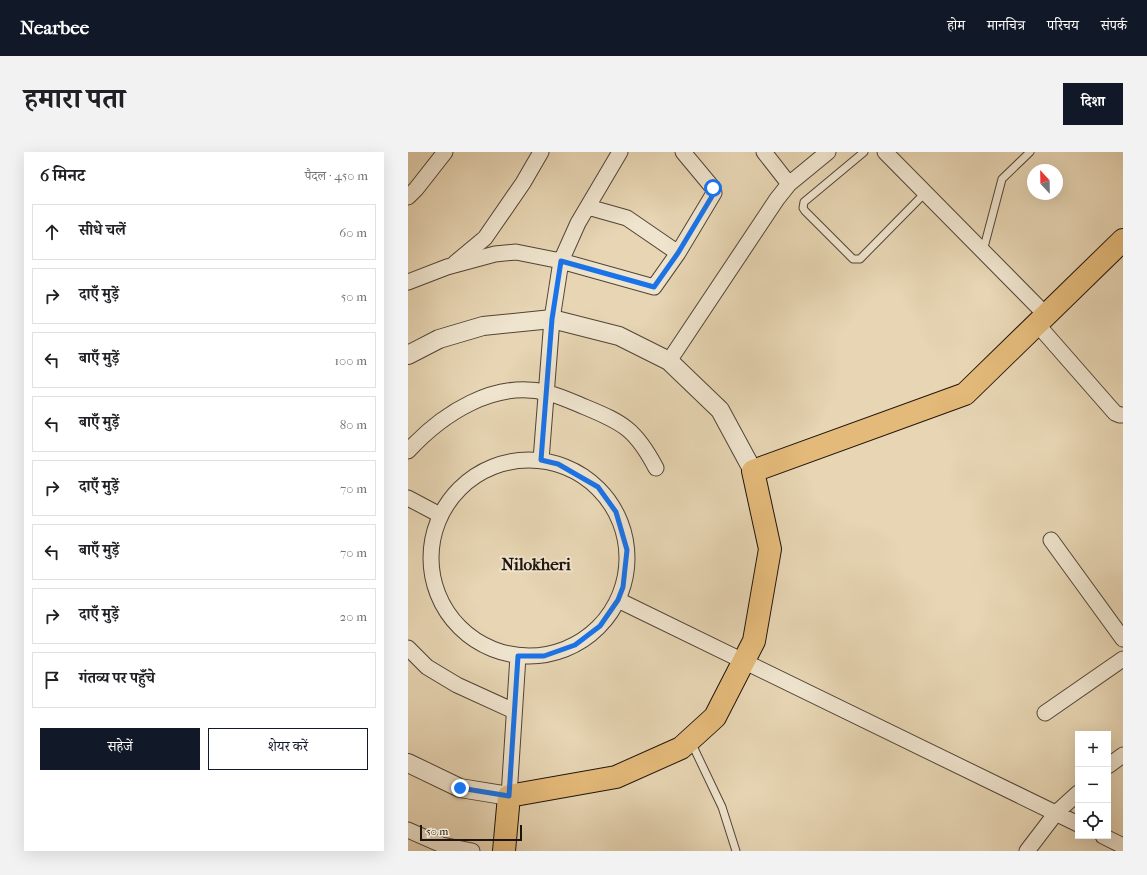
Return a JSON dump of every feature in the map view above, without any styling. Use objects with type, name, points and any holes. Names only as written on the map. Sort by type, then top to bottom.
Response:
[{"type":"main road","points":[[504,851],[509,796],[616,777],[681,748],[715,717],[754,641],[770,549],[753,471],[966,394],[1042,320],[1121,247]]},
{"type":"street","points":[[408,197],[445,152]]},
{"type":"street","points":[[451,266],[485,238],[523,183],[541,152]]},
{"type":"street","points":[[541,460],[552,319],[561,261],[578,223],[620,152]]},
{"type":"street","points":[[408,282],[451,266],[495,254],[516,252],[561,261],[654,287],[678,253],[714,192],[713,188],[683,152]]},
{"type":"street","points":[[764,152],[789,184]]},
{"type":"street","points":[[669,361],[777,199],[789,184],[828,152]]},
{"type":"street","points":[[885,152],[983,252],[1042,320],[1115,413],[1123,415]]},
{"type":"street","points":[[588,207],[626,218],[678,253]]},
{"type":"street","points":[[408,355],[439,339],[483,326],[552,319],[619,336],[669,361],[720,410],[753,471]]},
{"type":"street","points":[[408,451],[433,426],[472,402],[503,392],[520,390],[546,393],[591,409],[620,422],[629,429],[646,449],[656,468]]},
{"type":"street","points":[[518,460],[541,460],[558,464],[598,487],[616,512],[627,550],[623,587],[618,600],[600,626],[575,645],[544,656],[518,656],[500,653],[466,635],[441,605],[430,561],[434,530],[440,515],[454,494],[482,471],[518,460]]},
{"type":"street","points":[[408,498],[440,515]]},
{"type":"street","points":[[1050,540],[1123,639]]},
{"type":"street","points":[[618,600],[1075,822]]},
{"type":"street","points":[[408,648],[427,666],[456,685],[514,711]]},
{"type":"street","points":[[408,763],[460,788],[509,796],[518,656]]},
{"type":"street","points":[[1045,713],[1123,659]]},
{"type":"street","points":[[1111,764],[1123,755]]},
{"type":"street","points":[[1027,851],[1056,813],[1075,796]]},
{"type":"street","points":[[408,830],[442,845],[472,851]]},
{"type":"street","points":[[1109,839],[1123,846]]},
{"type":"lane","points":[[864,152],[804,202],[803,205],[805,211],[853,259],[860,259],[925,193]]},
{"type":"lane","points":[[983,252],[1002,179],[1030,152]]},
{"type":"lane","points":[[690,739],[722,808],[736,851]]},
{"type":"district","name":"Nilokheri","points":[[536,564]]},
{"type":"route","points":[[460,788],[509,796],[518,656],[544,656],[575,645],[600,626],[618,600],[623,587],[627,550],[616,512],[598,487],[558,464],[541,460],[552,319],[561,261],[654,287],[678,253],[714,193],[713,188]]}]
